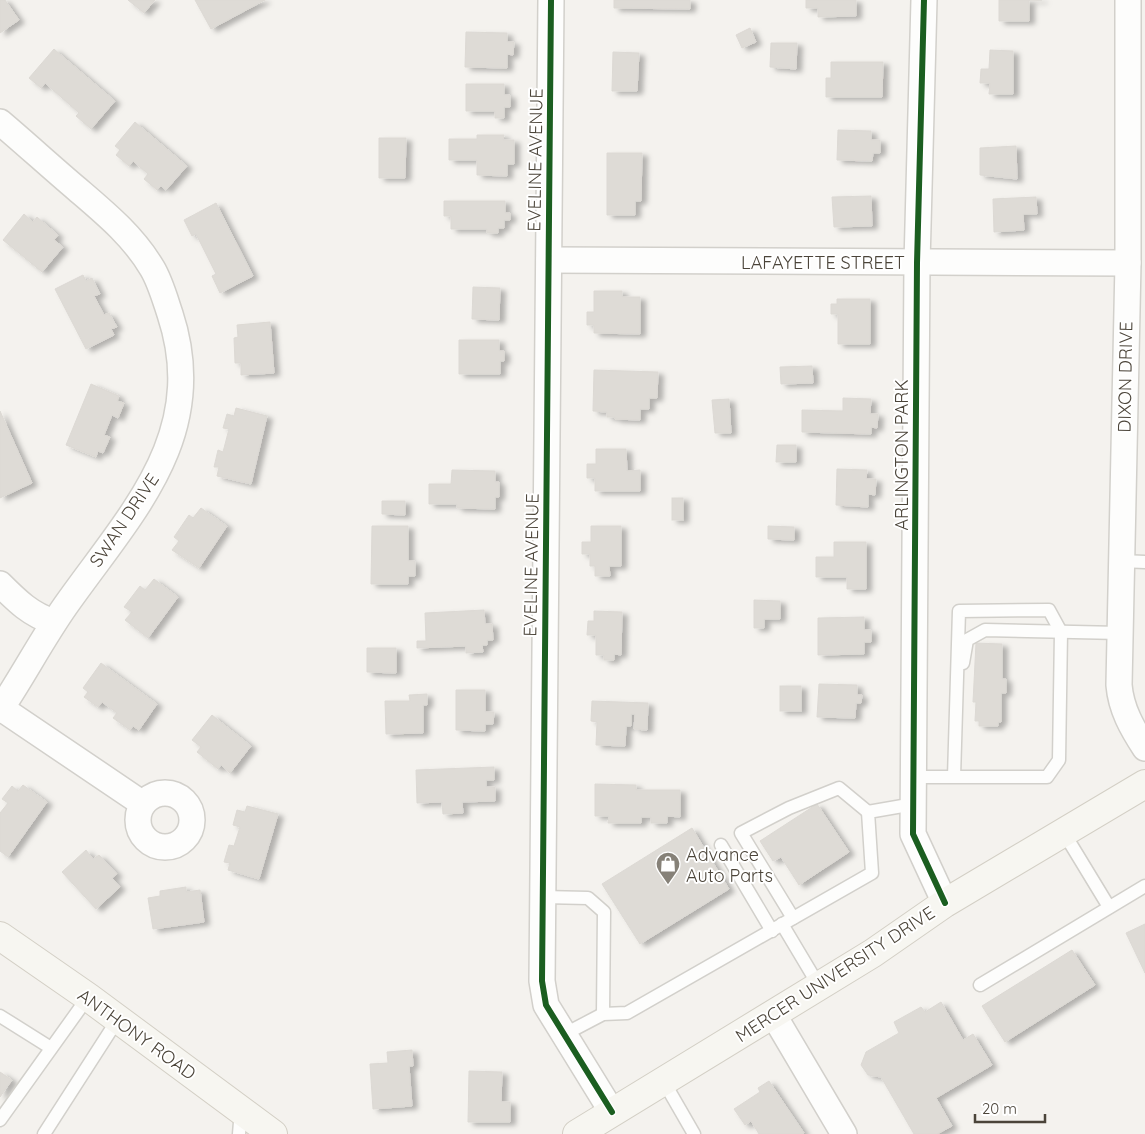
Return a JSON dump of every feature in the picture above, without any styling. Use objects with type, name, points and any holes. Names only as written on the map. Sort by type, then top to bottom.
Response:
[{"type":"main road","name":"MERCER UNIVERSITY DRIVE","points":[[577,1134],[873,953],[946,903],[1145,784]]},
{"type":"main road","name":"ANTHONY ROAD","points":[[0,936],[118,1019],[240,1122],[274,1134]]},
{"type":"street","name":"EVELINE AVENUE","points":[[551,0],[542,981],[546,1005],[612,1112]]},
{"type":"street","name":"ARLINGTON PARK","points":[[924,0],[917,263],[913,834],[946,903]]},
{"type":"street","name":"DIXON DRIVE","points":[[1128,0],[1128,263],[1133,562],[1120,633],[1120,697],[1130,726],[1145,748]]},
{"type":"street","name":"SWAN DRIVE","points":[[0,122],[124,230],[153,268],[167,305],[180,351],[181,387],[178,418],[171,442],[152,483],[54,622],[1,709],[143,804]]},
{"type":"street","name":"LAFAYETTE STREET","points":[[549,260],[1128,263]]},
{"type":"street","points":[[0,584],[28,611],[39,618],[54,622]]},
{"type":"street","points":[[773,1014],[844,1134]]},
{"type":"lane","points":[[914,777],[954,777],[1046,777],[1058,760],[1061,632],[1049,610],[959,611],[954,777]]},
{"type":"lane","points":[[955,707],[967,640],[985,630],[1120,633]]},
{"type":"lane","points":[[563,1035],[603,1014],[627,1013],[782,924],[872,873],[868,812],[839,788],[789,808],[741,833],[782,924],[819,986]]},
{"type":"lane","points":[[868,812],[914,804]]},
{"type":"lane","points":[[1064,832],[1109,907]]},
{"type":"lane","points":[[721,845],[782,924]]},
{"type":"lane","points":[[980,985],[1145,886]]},
{"type":"lane","points":[[543,897],[588,898],[604,912],[603,1014]]},
{"type":"lane","points":[[0,1120],[88,997]]},
{"type":"lane","points":[[0,1016],[51,1048]]},
{"type":"lane","points":[[44,1134],[118,1019]]},
{"type":"lane","points":[[664,1082],[694,1134]]},
{"type":"building","points":[[0,0],[5,0],[19,20],[0,33]]},
{"type":"building","points":[[128,0],[155,0],[144,13]]},
{"type":"building","points":[[195,0],[265,0],[211,29]]},
{"type":"building","points":[[614,0],[690,0],[690,9],[614,8]]},
{"type":"building","points":[[806,0],[856,0],[856,16],[818,17],[818,8],[806,8]]},
{"type":"building","points":[[999,0],[1029,0],[1029,21],[999,21]]},
{"type":"building","points":[[750,28],[756,42],[742,48],[736,35]]},
{"type":"building","points":[[466,32],[507,33],[507,42],[514,42],[513,55],[507,54],[507,68],[465,67]]},
{"type":"building","points":[[771,43],[797,43],[796,69],[770,67]]},
{"type":"building","points":[[54,49],[115,101],[91,129],[76,116],[79,113],[45,83],[41,88],[29,78]]},
{"type":"building","points":[[990,50],[1013,51],[1013,94],[989,94],[990,83],[980,83],[981,69],[989,69]]},
{"type":"building","points":[[613,52],[639,53],[637,91],[612,91]]},
{"type":"building","points":[[831,62],[883,62],[882,97],[826,97],[826,78],[831,78]]},
{"type":"building","points":[[466,84],[504,84],[504,95],[510,95],[510,107],[504,107],[504,118],[495,118],[495,111],[466,111]]},
{"type":"building","points":[[135,122],[187,166],[166,190],[161,186],[157,190],[144,179],[148,174],[133,161],[129,166],[116,155],[120,150],[115,146]]},
{"type":"building","points":[[838,130],[871,131],[871,140],[880,140],[880,153],[873,153],[872,161],[837,160]]},
{"type":"building","points":[[477,135],[504,135],[503,140],[514,140],[514,164],[507,164],[507,176],[477,175],[477,160],[449,160],[449,139],[477,139]]},
{"type":"building","points":[[379,138],[406,138],[405,178],[379,178]]},
{"type":"building","points":[[1016,146],[1017,179],[980,175],[980,148]]},
{"type":"building","points":[[607,153],[642,153],[641,201],[635,201],[635,215],[607,215]]},
{"type":"building","points":[[871,196],[872,226],[834,227],[832,197]]},
{"type":"building","points":[[1036,197],[1037,214],[1023,214],[1024,230],[994,232],[993,199]]},
{"type":"building","points":[[444,201],[505,201],[505,213],[510,213],[510,220],[504,220],[504,228],[498,228],[498,233],[487,233],[487,229],[451,229],[451,216],[444,216]]},
{"type":"building","points":[[216,203],[253,276],[220,293],[212,276],[216,274],[196,234],[192,236],[184,220]]},
{"type":"building","points":[[24,214],[33,222],[37,217],[58,235],[54,240],[63,247],[42,272],[3,240]]},
{"type":"building","points":[[83,275],[86,281],[92,278],[100,294],[94,296],[104,315],[109,313],[117,327],[111,329],[114,335],[86,349],[55,289]]},
{"type":"building","points":[[473,287],[500,288],[499,320],[472,319]]},
{"type":"building","points":[[594,291],[622,291],[622,297],[640,297],[640,334],[594,333],[594,325],[587,325],[587,312],[594,312]]},
{"type":"building","points":[[837,299],[870,299],[870,344],[838,344],[838,314],[831,314],[831,304],[837,304]]},
{"type":"building","points":[[270,322],[274,373],[241,375],[241,363],[235,363],[234,338],[238,337],[237,325]]},
{"type":"building","points":[[459,340],[499,340],[499,351],[504,351],[504,361],[500,361],[500,374],[459,374]]},
{"type":"building","points":[[812,366],[813,383],[781,384],[780,367]]},
{"type":"building","points":[[594,370],[658,372],[657,398],[649,398],[649,409],[640,409],[640,420],[615,419],[615,417],[607,417],[607,412],[593,411]]},
{"type":"building","points":[[91,384],[119,396],[117,401],[124,403],[118,418],[112,415],[104,435],[110,437],[103,453],[98,451],[96,457],[66,445]]},
{"type":"building","points":[[843,398],[871,399],[870,414],[878,414],[877,428],[871,427],[871,434],[802,432],[802,410],[843,411]]},
{"type":"building","points":[[729,399],[731,433],[715,433],[712,400]]},
{"type":"building","points":[[236,408],[267,416],[251,484],[217,476],[219,467],[214,467],[218,450],[223,452],[229,429],[223,428],[227,414],[234,416]]},
{"type":"building","points":[[0,411],[32,483],[0,498]]},
{"type":"building","points":[[777,445],[796,445],[796,462],[776,462]]},
{"type":"building","points":[[596,449],[626,449],[627,471],[640,470],[640,491],[595,491],[595,478],[587,478],[587,464],[596,464]]},
{"type":"building","points":[[837,469],[867,470],[866,479],[876,479],[875,495],[868,494],[868,507],[836,505]]},
{"type":"building","points":[[452,470],[495,471],[495,482],[499,482],[499,497],[495,497],[495,509],[457,508],[457,504],[429,504],[429,484],[451,484]]},
{"type":"building","points":[[672,498],[683,498],[683,520],[672,520]]},
{"type":"building","points":[[382,501],[405,501],[405,515],[382,514]]},
{"type":"building","points":[[201,508],[227,526],[199,568],[172,550],[179,541],[174,537],[189,515],[193,518]]},
{"type":"building","points":[[372,526],[408,526],[408,561],[415,561],[415,576],[408,576],[408,584],[371,584]]},
{"type":"building","points":[[591,526],[621,526],[621,566],[609,566],[610,576],[595,576],[595,566],[590,566],[590,554],[582,554],[582,542],[591,542]]},
{"type":"building","points":[[768,526],[794,527],[794,540],[768,539]]},
{"type":"building","points":[[834,542],[866,542],[866,589],[847,589],[847,577],[816,577],[816,557],[834,557]]},
{"type":"building","points":[[154,579],[178,597],[148,638],[125,620],[132,612],[124,607],[140,586],[145,590]]},
{"type":"building","points":[[754,600],[780,601],[780,619],[764,619],[764,628],[754,628]]},
{"type":"building","points":[[484,610],[485,624],[492,624],[493,640],[487,640],[487,645],[482,645],[483,652],[466,653],[466,646],[417,648],[417,641],[426,641],[425,613]]},
{"type":"building","points":[[594,611],[622,612],[621,655],[614,654],[614,660],[604,660],[604,655],[596,655],[596,635],[587,635],[588,621],[594,621]]},
{"type":"building","points":[[864,617],[864,630],[871,630],[871,642],[864,642],[864,654],[818,655],[818,618]]},
{"type":"building","points":[[976,643],[1002,644],[1002,679],[1006,679],[1006,693],[1001,693],[1001,722],[998,722],[998,726],[979,726],[979,721],[975,721],[976,702],[973,702]]},
{"type":"building","points":[[367,648],[396,648],[396,673],[367,672]]},
{"type":"building","points":[[101,663],[157,704],[139,730],[133,726],[130,730],[113,718],[117,713],[102,702],[98,707],[84,697],[88,692],[83,688]]},
{"type":"building","points":[[819,684],[857,685],[857,695],[862,695],[861,703],[856,703],[855,718],[817,717]]},
{"type":"building","points":[[780,686],[801,686],[801,711],[780,711]]},
{"type":"building","points":[[456,690],[485,690],[485,712],[494,712],[493,724],[485,724],[485,731],[456,730]]},
{"type":"building","points":[[427,694],[427,705],[423,705],[423,733],[386,734],[385,701],[410,701],[409,695]]},
{"type":"building","points":[[592,701],[648,703],[647,730],[634,729],[635,714],[631,714],[631,726],[626,726],[625,746],[596,745],[597,722],[591,721]]},
{"type":"building","points":[[212,715],[251,746],[230,773],[221,765],[218,769],[197,752],[201,747],[192,740]]},
{"type":"building","points":[[494,767],[494,780],[486,780],[486,787],[495,787],[495,801],[462,802],[463,813],[443,814],[442,802],[417,803],[416,770]]},
{"type":"building","points":[[595,784],[636,785],[636,790],[680,790],[680,817],[667,816],[667,823],[651,823],[651,817],[641,817],[641,823],[608,823],[609,816],[595,816]]},
{"type":"building","points":[[23,785],[47,802],[8,857],[0,851],[0,813],[8,803],[2,799],[12,786],[18,791]]},
{"type":"building","points":[[817,804],[849,852],[799,885],[781,857],[773,861],[760,841]]},
{"type":"building","points":[[247,806],[278,814],[259,879],[228,870],[230,863],[224,862],[229,845],[234,846],[240,827],[233,825],[237,810],[245,812]]},
{"type":"building","points":[[692,828],[729,889],[640,944],[602,884]]},
{"type":"building","points":[[86,850],[93,859],[99,855],[117,874],[112,878],[120,887],[96,909],[62,872]]},
{"type":"building","points":[[186,887],[186,892],[200,890],[204,922],[153,929],[148,898],[160,896],[160,891]]},
{"type":"building","points":[[1145,924],[1145,973],[1126,933]]},
{"type":"building","points":[[1072,950],[1095,985],[1005,1042],[982,1006]]},
{"type":"building","points":[[941,1002],[963,1040],[973,1034],[992,1065],[936,1098],[952,1126],[937,1134],[914,1134],[881,1077],[868,1075],[861,1065],[866,1052],[899,1033],[894,1022],[921,1007],[925,1012]]},
{"type":"building","points":[[412,1050],[413,1066],[409,1066],[412,1106],[373,1109],[370,1064],[388,1063],[387,1052]]},
{"type":"building","points":[[469,1071],[502,1072],[501,1102],[510,1102],[510,1122],[468,1122]]},
{"type":"building","points":[[0,1072],[12,1080],[0,1097]]},
{"type":"building","points":[[769,1081],[803,1134],[759,1134],[751,1121],[745,1125],[734,1109],[760,1092],[758,1088]]},
{"type":"cycle path","points":[[551,0],[542,981],[546,1005],[612,1112]]},
{"type":"cycle path","points":[[924,0],[917,263],[913,834],[945,903]]},
{"type":"place","name":"Advance Auto Parts","points":[[668,885]]}]
